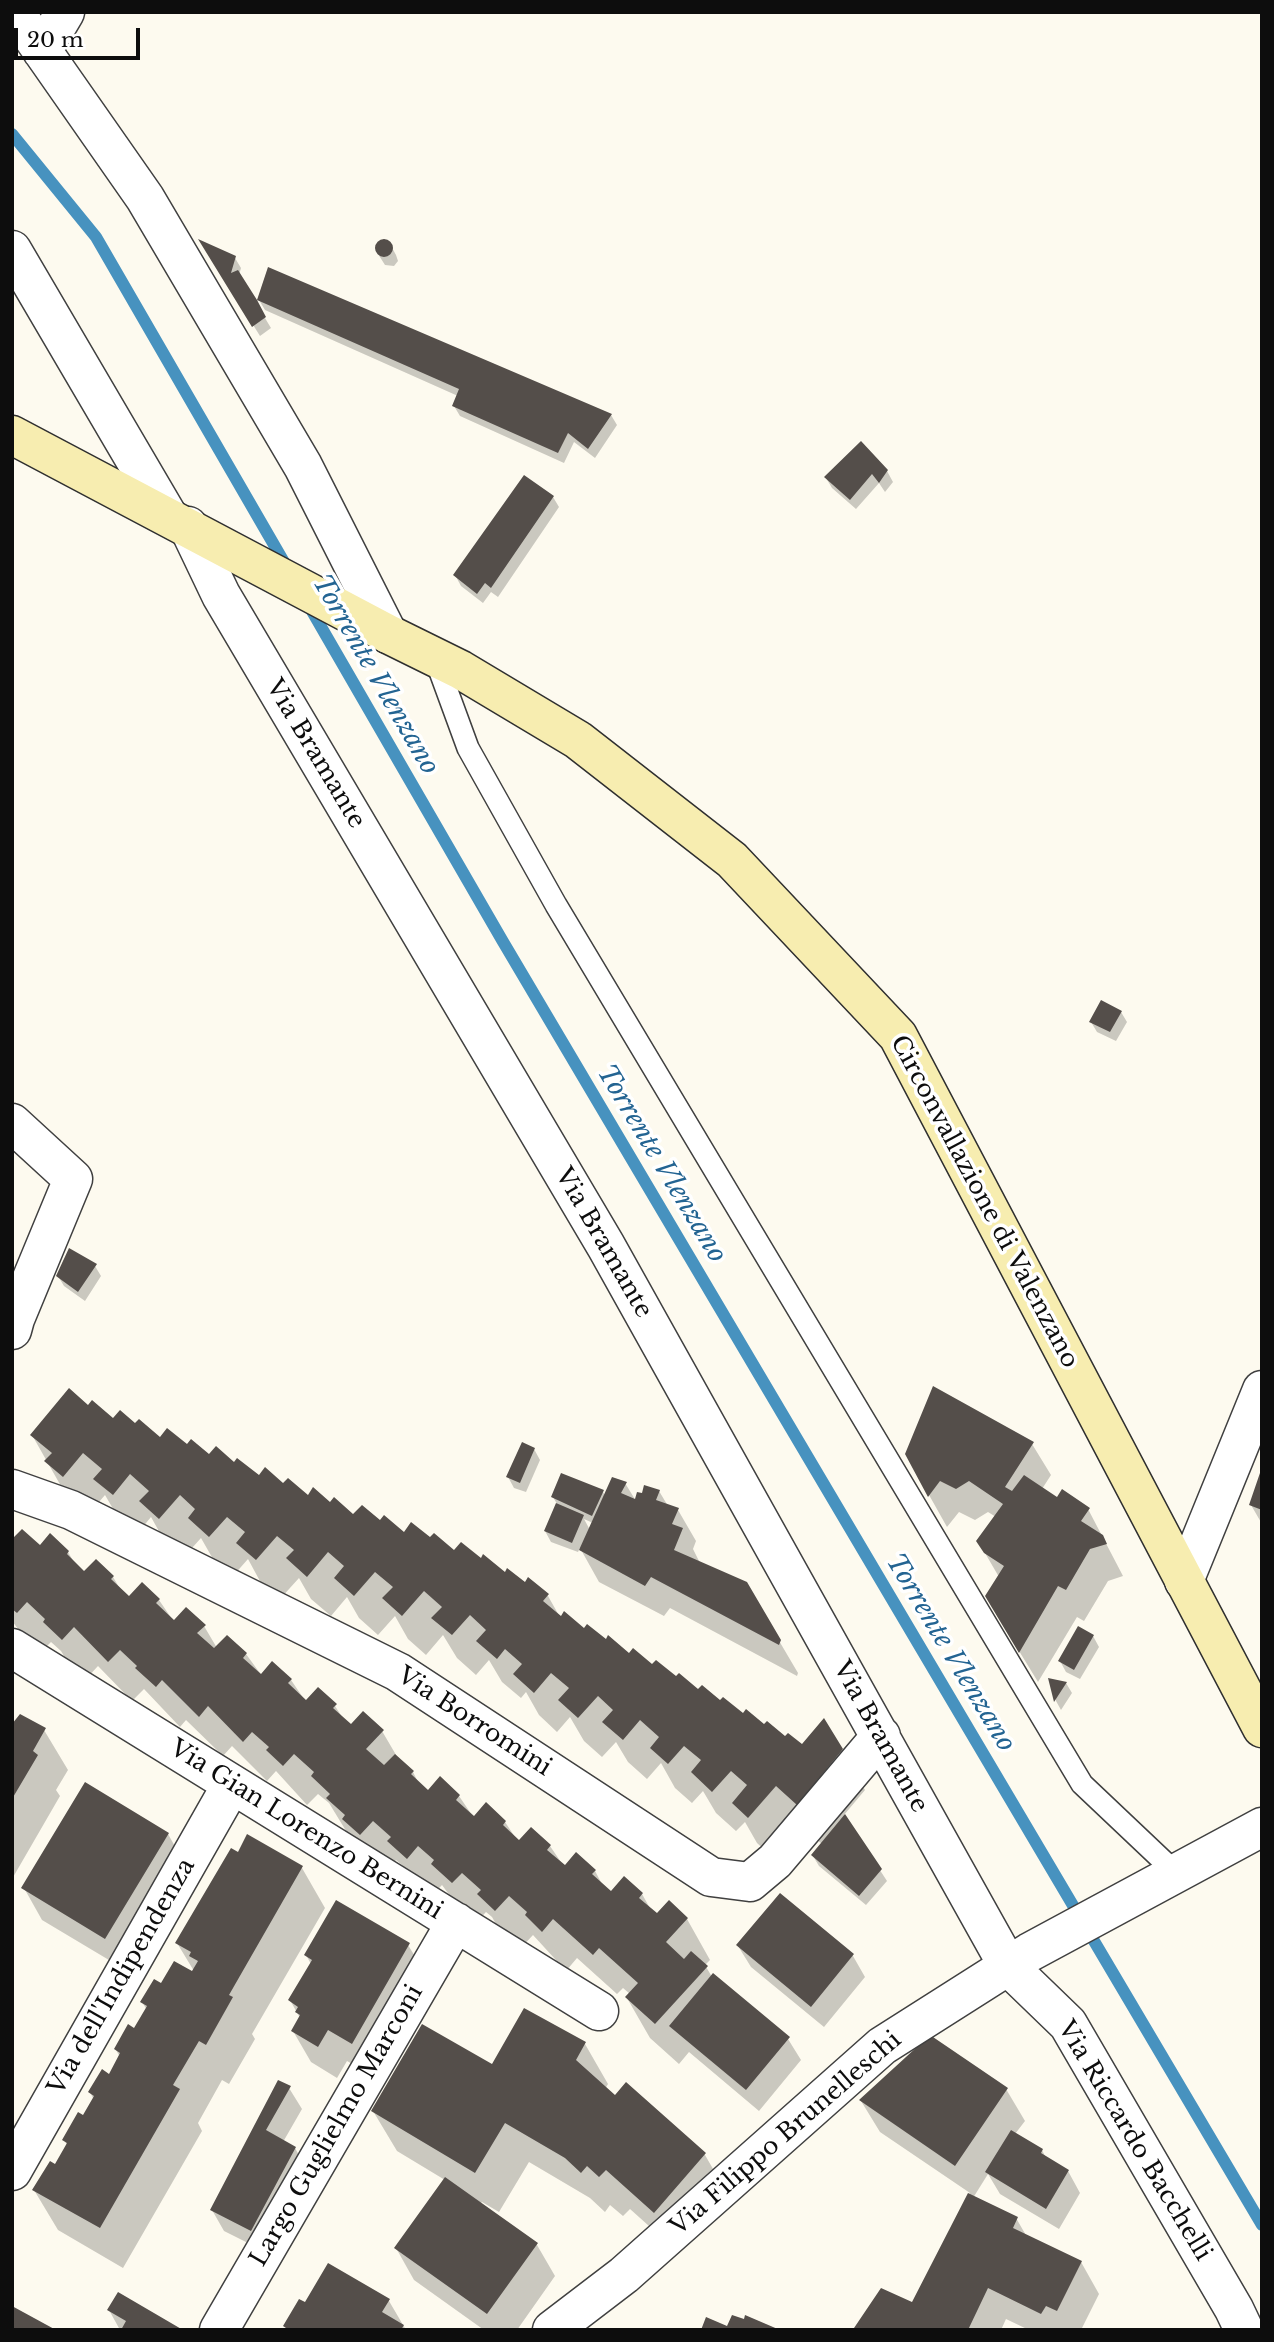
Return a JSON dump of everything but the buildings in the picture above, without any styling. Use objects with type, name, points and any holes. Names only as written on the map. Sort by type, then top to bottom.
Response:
[{"type":"main road","name":"Circonvallazione di Valenzano","points":[[12,435],[435,657],[579,740],[732,860],[898,1036],[1262,1728]]},
{"type":"street","points":[[15,12],[145,198],[303,466],[377,628]]},
{"type":"street","points":[[42,51],[65,12]]},
{"type":"street","name":"Via Bramante","points":[[12,250],[188,527],[221,595],[606,1246],[881,1737],[1019,1959]]},
{"type":"street","points":[[12,1123],[73,1180],[12,1330]]},
{"type":"street","points":[[1184,1581],[1262,1390]]},
{"type":"street","name":"Via Borromini","points":[[12,1489],[71,1510],[398,1672],[711,1877],[750,1882],[775,1861],[881,1737]]},
{"type":"street","name":"Via Gian Lorenzo Bernini","points":[[12,1648],[599,2011]]},
{"type":"street","name":"Via dell'Indipendenza","points":[[12,2171],[232,1784]]},
{"type":"street","name":"Via Filippo Brunelleschi","points":[[552,2330],[624,2275],[881,2046],[1019,1959],[1262,1827]]},
{"type":"street","name":"Largo Guglielmo Marconi","points":[[219,2330],[456,1922]]},
{"type":"street","name":"Via Riccardo Bacchelli","points":[[1019,1959],[1068,2024],[1244,2330]]},
{"type":"lane","points":[[435,657],[468,748],[556,905],[1082,1784],[1177,1873]]},
{"type":"waterway","name":"Torrente Vlenzano","points":[[12,134],[96,237],[288,569]]},
{"type":"waterway","name":"Torrente Vlenzano","points":[[309,606],[502,940],[1262,2225]]}]
